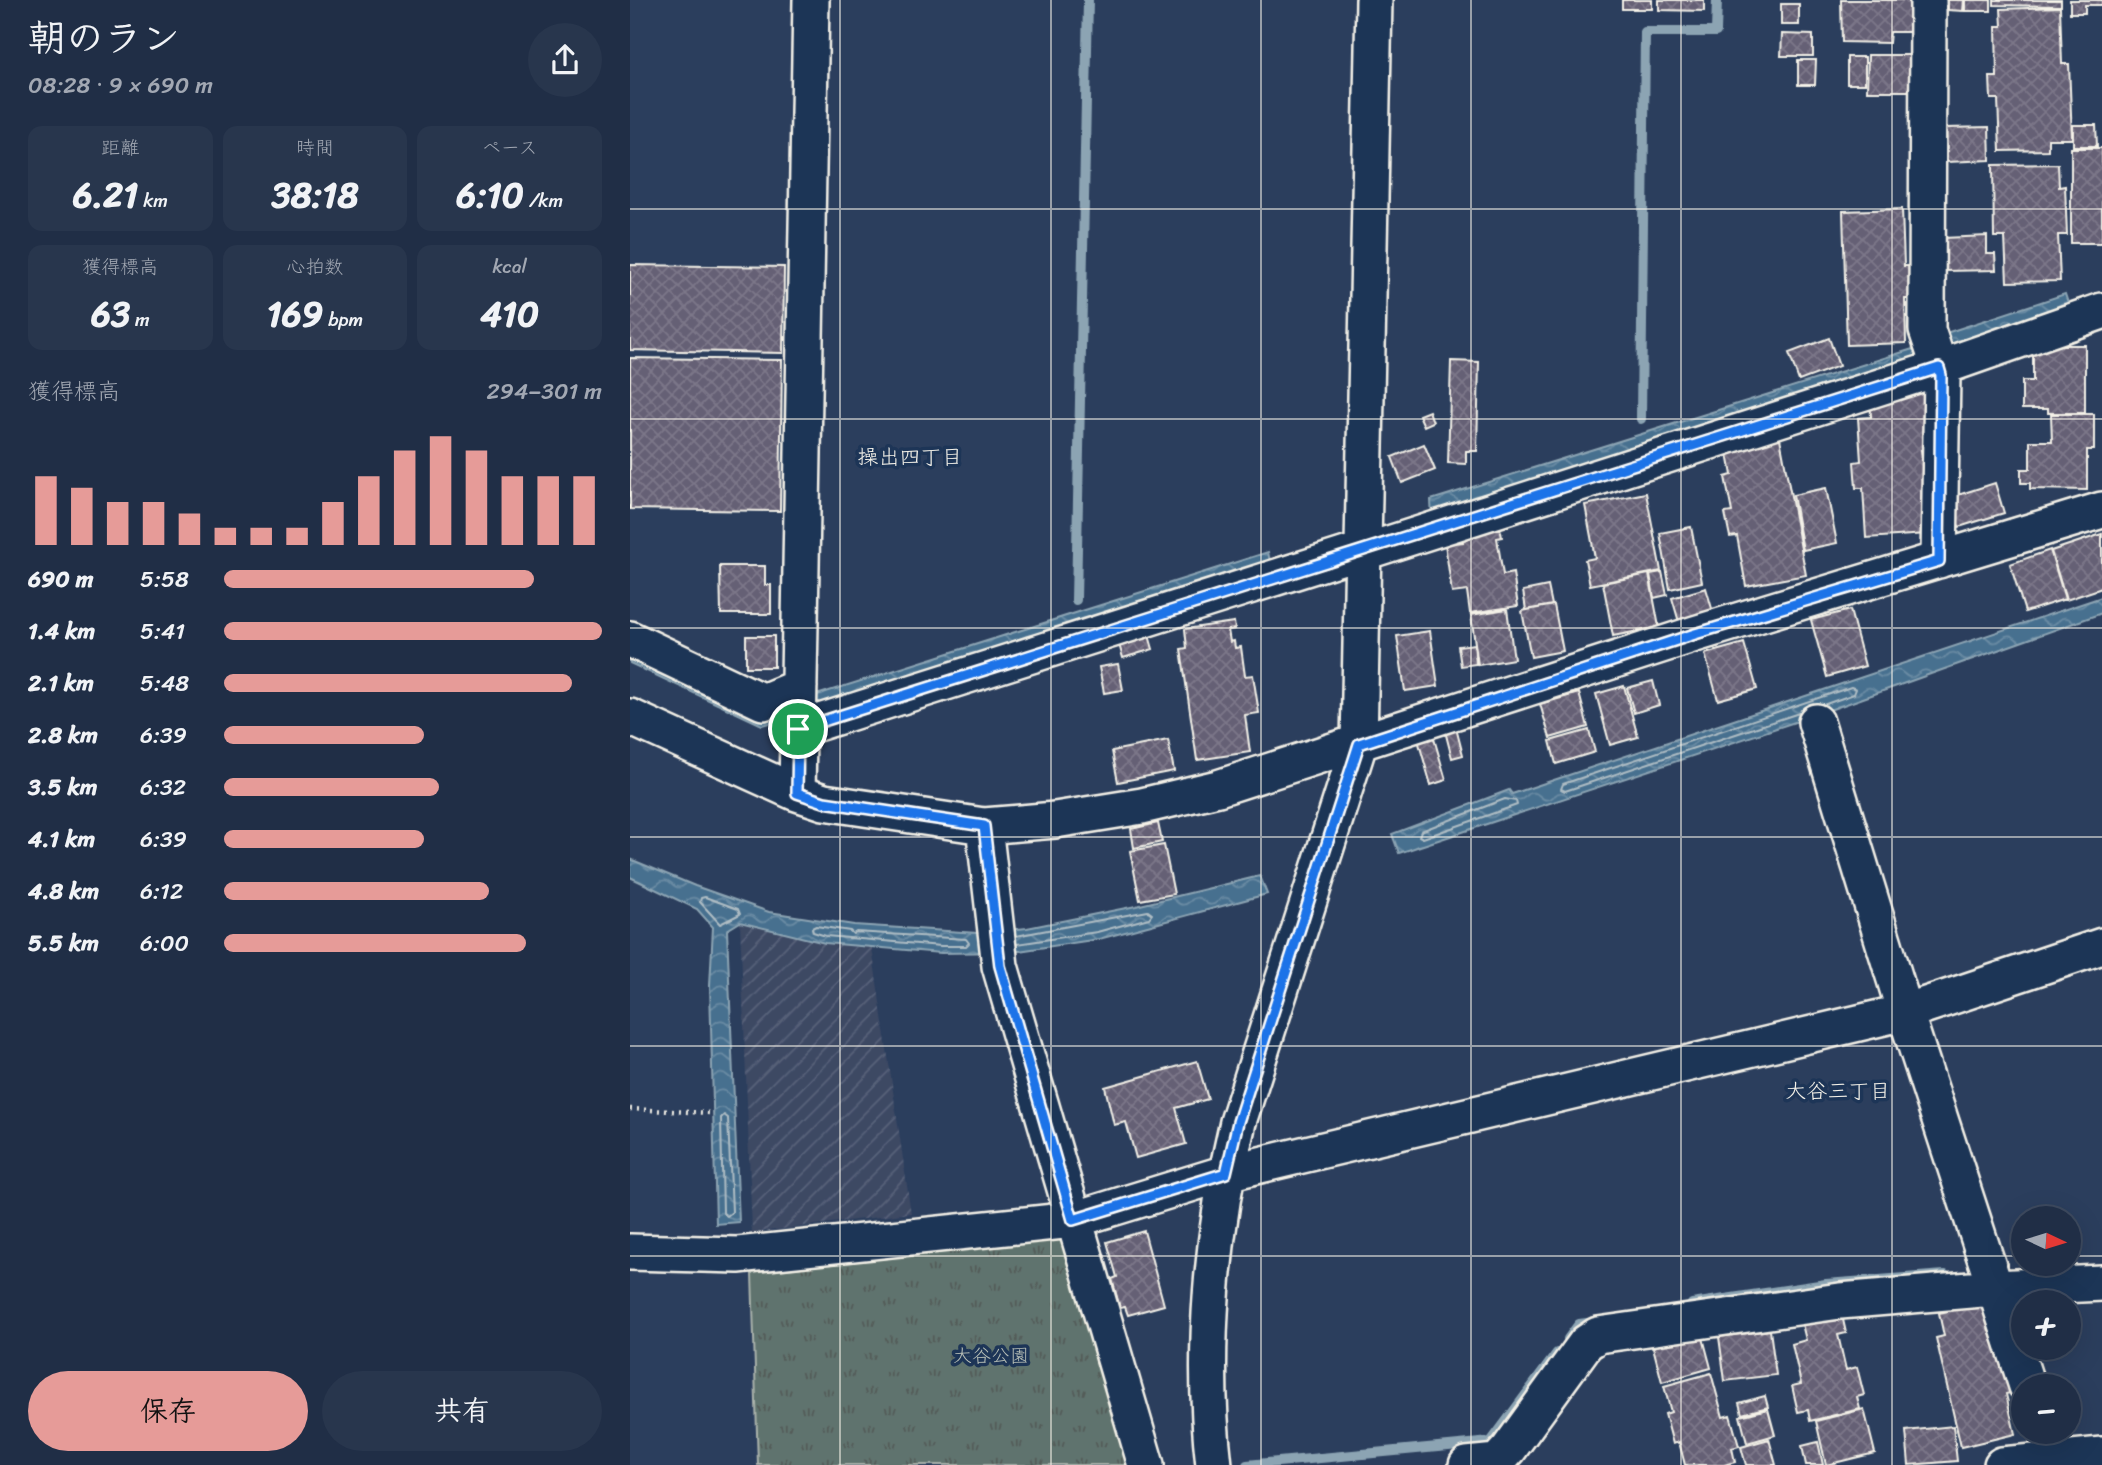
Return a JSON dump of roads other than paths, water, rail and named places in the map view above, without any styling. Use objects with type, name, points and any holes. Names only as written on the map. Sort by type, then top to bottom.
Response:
[{"type":"street","points":[[797,793],[811,0]]},
{"type":"street","points":[[1214,1465],[1210,1359],[1212,1290],[1218,1216],[1226,1173],[1238,1122],[1359,744],[1374,0]]},
{"type":"street","points":[[1928,0],[1927,330],[1941,375],[1939,561]]},
{"type":"street","points":[[798,729],[1362,540],[1935,356],[2102,311]]},
{"type":"street","points":[[630,717],[797,793],[824,802],[984,826],[1055,820],[1142,806],[1218,788],[1695,634],[2102,510]]},
{"type":"street","points":[[630,639],[763,702],[799,687]]},
{"type":"street","points":[[1816,722],[1905,1012],[2023,1374]]},
{"type":"street","points":[[984,826],[1000,966],[1146,1465]]},
{"type":"street","points":[[630,1252],[738,1255],[1073,1220],[1226,1173],[1905,1012],[2102,946]]},
{"type":"street","points":[[1467,1465],[1497,1462],[1509,1450],[1586,1343],[1598,1335],[1840,1301],[1994,1288],[2102,1283]]},
{"type":"street","points":[[2002,1465],[2047,1445],[2102,1455]]},
{"type":"water","points":[[2065,294],[2070,309],[1432,521],[1431,500],[1916,348],[1943,334]]},
{"type":"water","points":[[1268,552],[1272,571],[821,710],[762,725],[630,663],[630,650],[763,712]]},
{"type":"water","points":[[2102,597],[2102,613],[1804,719],[1399,853],[1392,834],[1509,790],[1512,794]]},
{"type":"water","points":[[630,859],[769,912],[854,925],[978,933],[1027,928],[1136,906],[1260,876],[1267,894],[1099,939],[1012,952],[941,953],[825,943],[740,922],[727,930],[739,1222],[716,1224],[710,986],[713,927],[697,909],[630,877]]},
{"type":"waterway","points":[[1076,600],[1088,0]]},
{"type":"waterway","points":[[1641,419],[1645,32],[1716,32],[1717,0]]},
{"type":"waterway","points":[[1692,1304],[1826,1284],[1945,1275]]},
{"type":"waterway","points":[[1568,1339],[1579,1324],[1595,1322]]},
{"type":"waterway","points":[[1247,1465],[1491,1442],[1557,1353]]},
{"type":"district","name":"操出四丁目","points":[[910,457]]},
{"type":"district","name":"大谷三丁目","points":[[1838,1091]]},
{"type":"park label","name":"大谷公園","points":[[991,1355]]}]
